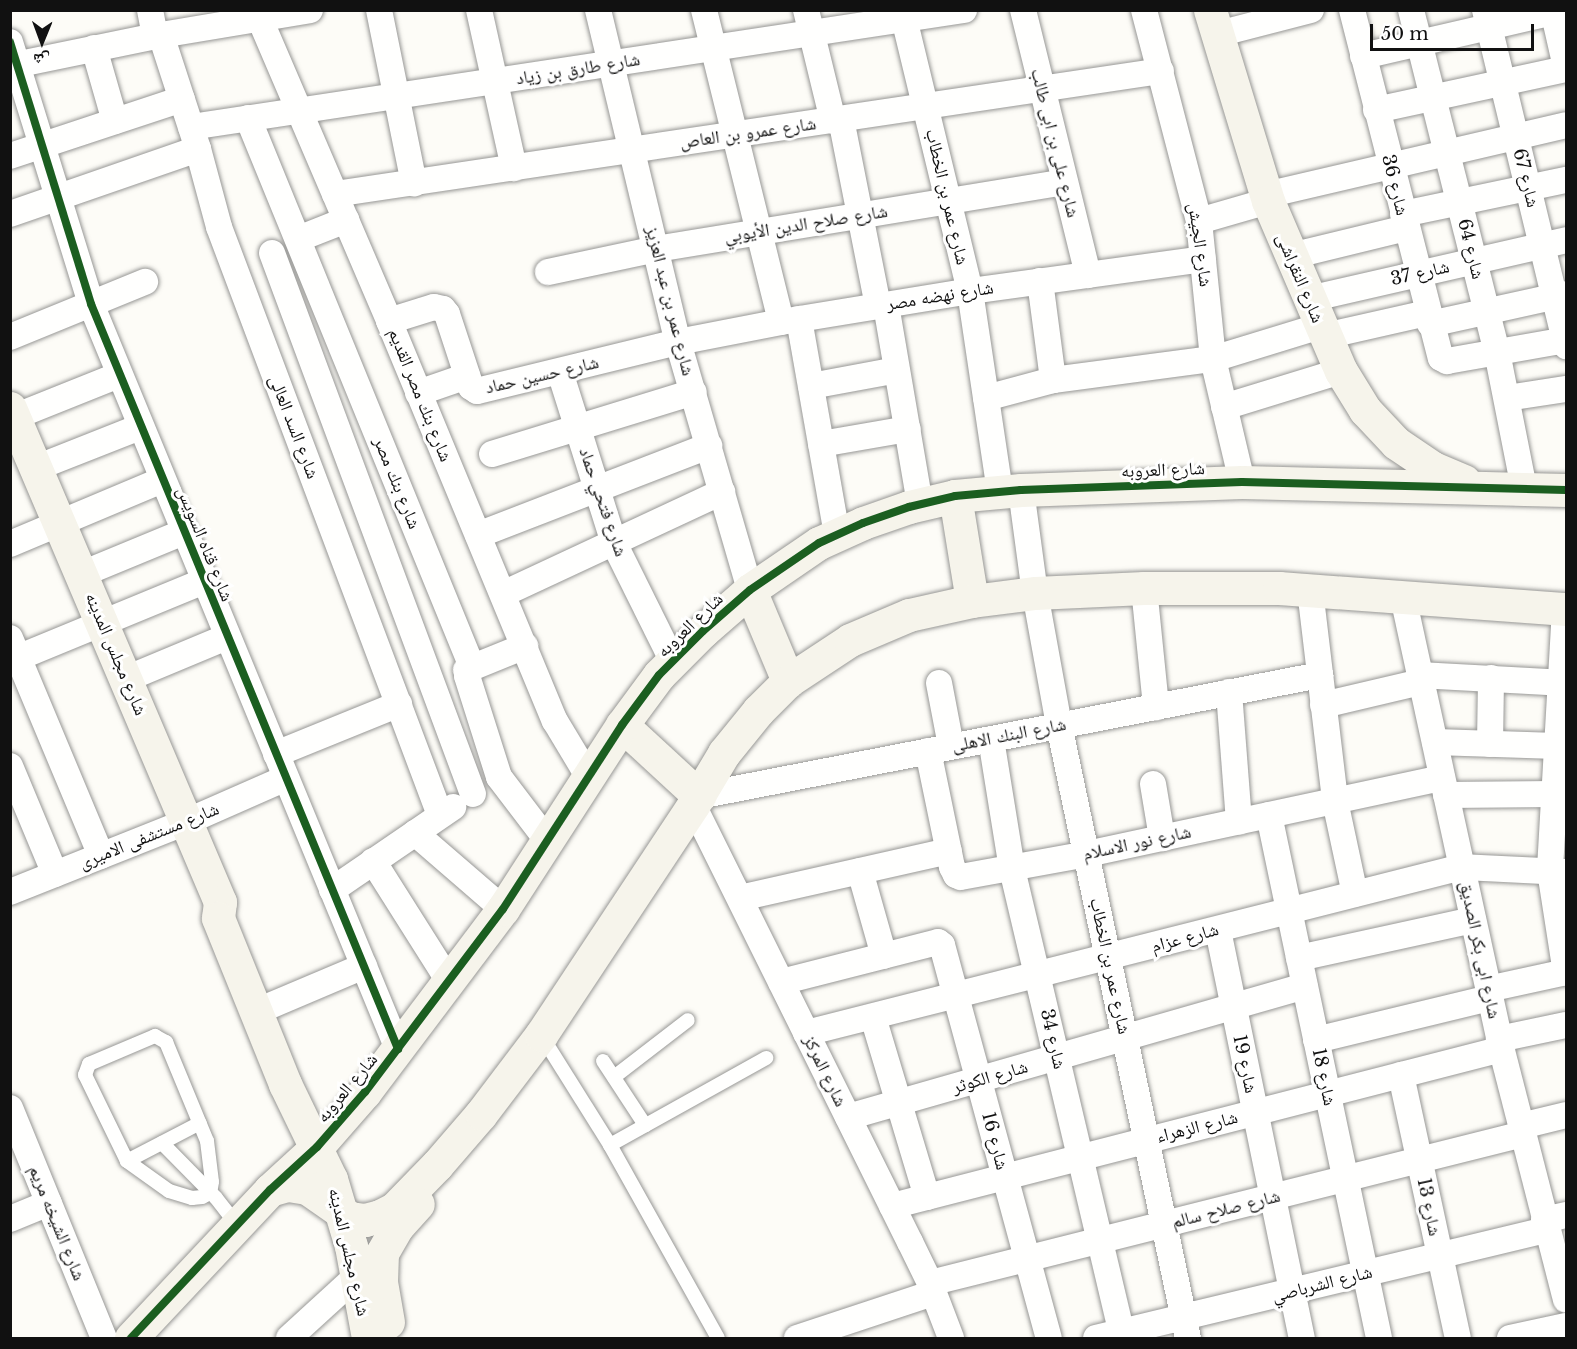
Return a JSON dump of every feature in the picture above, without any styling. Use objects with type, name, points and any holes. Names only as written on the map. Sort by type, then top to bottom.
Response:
[{"type":"street","name":"شارع السد العالى","points":[[150,10],[195,138],[219,227],[440,814]]},
{"type":"street","points":[[12,57],[94,48],[257,15],[310,10]]},
{"type":"street","points":[[379,10],[414,183]]},
{"type":"street","points":[[479,10],[514,168]]},
{"type":"street","name":"شارع عمر بن عبد العزيز","points":[[598,10],[678,342],[750,590]]},
{"type":"street","points":[[704,10],[759,232],[811,386],[837,535]]},
{"type":"street","name":"شارع طارق بن زياد","points":[[10,214],[57,197],[248,118],[714,48],[808,22],[964,10]]},
{"type":"street","name":"شارع على بن ابى طالب","points":[[1023,10],[1088,275]]},
{"type":"street","name":"شارع الجيش","points":[[1144,10],[1199,221],[1213,359],[1242,482]]},
{"type":"street","name":"شارع 36","points":[[1352,10],[1417,273],[1441,358],[1447,361],[1497,352]]},
{"type":"street","name":"شارع 64","points":[[1411,10],[1497,352],[1524,488]]},
{"type":"street","points":[[1363,56],[1419,43],[1487,19],[1556,11],[1566,68],[1376,110]]},
{"type":"street","points":[[1214,22],[1298,12]]},
{"type":"street","name":"شارع بنك مصر القديم","points":[[257,15],[389,321],[555,721],[588,776]]},
{"type":"street","name":"شارع عمر بن الخطاب","points":[[903,15],[970,291],[986,398],[1035,593],[1059,725],[1186,1328]]},
{"type":"street","name":"شارع 67","points":[[1487,19],[1528,188],[1554,243],[1566,342]]},
{"type":"street","points":[[808,22],[837,120],[882,305],[897,369],[921,504]]},
{"type":"street","name":"شارع النقراشى","points":[[1214,22],[1267,198],[1341,371],[1365,410],[1396,442],[1433,468],[1474,486]]},
{"type":"street","points":[[94,48],[116,121]]},
{"type":"street","name":"شارع قناه السويس","points":[[12,57],[91,304],[118,375],[398,1049]]},
{"type":"street","name":"شارع عمرو بن العاص","points":[[335,194],[1161,71]]},
{"type":"street","points":[[10,156],[182,99]]},
{"type":"street","name":"شارع بنك مصر","points":[[248,118],[470,662],[466,670],[499,777],[547,840]]},
{"type":"street","points":[[1199,221],[1267,198],[1390,166],[1566,125]]},
{"type":"street","points":[[1291,256],[1459,202],[1566,180]]},
{"type":"street","name":"شارع صلاح الدين الأيوبي","points":[[548,272],[657,249],[1065,182]]},
{"type":"street","points":[[298,239],[346,220]]},
{"type":"street","name":"شارع 37","points":[[1318,320],[1417,273],[1554,243]]},
{"type":"street","points":[[272,253],[473,794]]},
{"type":"street","name":"شارع نهضه مصر","points":[[678,342],[970,291],[1203,259]]},
{"type":"street","points":[[1041,281],[1053,380]]},
{"type":"street","points":[[10,337],[145,282]]},
{"type":"street","points":[[986,398],[1053,380],[1213,359],[1318,320],[1429,318],[1487,312],[1561,296]]},
{"type":"street","name":"شارع حسين حماد","points":[[389,321],[434,307],[443,309],[447,314],[471,387],[477,391],[678,342]]},
{"type":"street","points":[[1497,352],[1566,342]]},
{"type":"street","points":[[811,386],[897,369]]},
{"type":"street","points":[[1224,407],[1341,371]]},
{"type":"street","name":"شارع فتحي حماد","points":[[560,372],[614,543],[673,662]]},
{"type":"street","points":[[19,435],[118,375]]},
{"type":"street","points":[[418,393],[467,376]]},
{"type":"street","points":[[1507,398],[1566,389]]},
{"type":"street","points":[[492,454],[694,393]]},
{"type":"street","points":[[19,435],[140,427]]},
{"type":"street","points":[[821,444],[908,429]]},
{"type":"street","name":"شارع مجلس المدينه","points":[[19,435],[60,522],[219,902],[218,918],[285,1084],[331,1179],[357,1276],[368,1338]]},
{"type":"street","points":[[478,535],[709,446]]},
{"type":"street","points":[[10,544],[162,480]]},
{"type":"street","name":"شارع العروبه","points":[[131,1338],[270,1190],[317,1147],[365,1092],[503,909],[622,725],[673,662],[750,590],[778,569],[837,535],[863,523],[921,504],[955,496],[1010,491],[1242,482],[1566,490]]},
{"type":"street","points":[[503,594],[722,492]]},
{"type":"street","points":[[955,496],[972,601]]},
{"type":"street","points":[[82,574],[184,532]]},
{"type":"street","points":[[101,856],[13,652],[103,624],[204,581]]},
{"type":"street","points":[[1144,588],[1156,707]]},
{"type":"street","points":[[270,1190],[288,1185],[307,1188],[350,1218],[365,1220],[381,1216],[394,1209],[437,1165],[481,1114],[541,1035],[696,800],[724,753],[758,711],[788,681],[850,640],[909,615],[972,601],[1035,593],[1144,588],[1310,591],[1566,609],[1560,758],[1554,794],[1566,972],[1316,1040]]},
{"type":"street","points":[[750,590],[788,681]]},
{"type":"street","points":[[1310,591],[1335,801],[1355,894]]},
{"type":"street","name":"شارع ابى بكر الصديق","points":[[1403,597],[1489,994],[1522,1130],[1553,1222],[1566,1297]]},
{"type":"street","points":[[126,679],[227,637]]},
{"type":"street","points":[[466,670],[525,646]]},
{"type":"street","name":"شارع البنك الاهلى","points":[[696,800],[1059,725],[1320,675]]},
{"type":"street","points":[[1323,705],[1420,678],[1491,678],[1564,683]]},
{"type":"street","points":[[1490,744],[1491,678]]},
{"type":"street","name":"شارع نور الاسلام","points":[[939,682],[940,749],[949,851],[952,867],[956,875],[961,877],[1087,854],[1335,801],[1444,786],[1554,794]]},
{"type":"street","points":[[1230,692],[1239,822]]},
{"type":"street","points":[[276,754],[399,704]]},
{"type":"street","points":[[622,725],[696,800]]},
{"type":"street","name":"شارع 34","points":[[991,739],[1012,869],[1123,1335]]},
{"type":"street","points":[[1434,742],[1490,744],[1560,758]]},
{"type":"street","points":[[10,766],[55,874]]},
{"type":"street","points":[[332,890],[440,814],[499,777]]},
{"type":"street","name":"شارع مستشفى الاميرى","points":[[12,886],[55,874],[101,856],[286,778]]},
{"type":"street","points":[[1153,784],[1162,838]]},
{"type":"street","name":"شارع المركز","points":[[696,800],[740,898],[932,1288],[951,1338]]},
{"type":"street","name":"شارع 18","points":[[1269,815],[1379,1338]]},
{"type":"street","points":[[415,833],[503,909]]},
{"type":"street","points":[[740,898],[949,851]]},
{"type":"street","points":[[373,861],[449,981]]},
{"type":"street","name":"شارع عزام","points":[[806,1033],[1462,867],[1558,871]]},
{"type":"street","points":[[781,982],[884,956],[860,871]]},
{"type":"street","name":"شارع مجلس المدينه","points":[[219,902],[229,904],[235,912],[311,1096],[321,1102],[334,1104],[346,1102],[365,1092]]},
{"type":"street","points":[[1299,958],[1473,920]]},
{"type":"street","name":"شارع 19","points":[[1218,930],[1302,1338]]},
{"type":"street","name":"شارع 16","points":[[884,956],[940,943],[1049,1338]]},
{"type":"street","points":[[272,1005],[364,966]]},
{"type":"street","name":"شارع الكوثر","points":[[848,1117],[1305,986]]},
{"type":"street","points":[[873,1017],[927,1197]]},
{"type":"street","name":"شارع الزهراء","points":[[892,1206],[1401,1075],[1566,1025]]},
{"type":"street","name":"شارع 13","points":[[1401,1075],[1458,1338]]},
{"type":"street","name":"شارع الشيخه مريم","points":[[10,1108],[18,1146],[49,1203],[104,1338]]},
{"type":"street","name":"شارع مجلس المدينه","points":[[391,1338],[381,1282],[382,1253],[397,1227],[470,1148],[478,1133],[481,1114]]},
{"type":"street","name":"شارع صلاح سالم","points":[[797,1338],[822,1335],[932,1288],[1028,1259],[1419,1160],[1566,1115]]},
{"type":"street","points":[[10,1219],[49,1203]]},
{"type":"street","name":"شارع الشرباصي","points":[[1096,1338],[1186,1328],[1292,1292],[1440,1256],[1553,1222]]},
{"type":"street","points":[[289,1338],[357,1276]]},
{"type":"street","points":[[1510,1338],[1566,1326]]},
{"type":"lane","points":[[614,1077],[688,1020]]},
{"type":"lane","points":[[541,1035],[610,1145],[718,1338]]},
{"type":"lane","points":[[148,1037],[161,1038],[166,1042],[209,1149],[210,1193],[192,1198],[169,1191],[127,1161],[85,1075],[89,1064],[148,1037]]},
{"type":"lane","points":[[610,1145],[766,1058]]},
{"type":"lane","points":[[603,1061],[645,1125]]},
{"type":"lane","points":[[127,1161],[200,1123]]},
{"type":"lane","points":[[162,1143],[237,1225]]},
{"type":"cycle path","points":[[10,42],[91,304],[398,1049]]},
{"type":"cycle path","points":[[131,1338],[270,1190],[317,1147],[365,1092],[503,909],[622,725],[659,675],[703,631],[750,590],[819,543],[863,523],[909,507],[955,496],[1021,490],[1242,482],[1566,490]]}]
